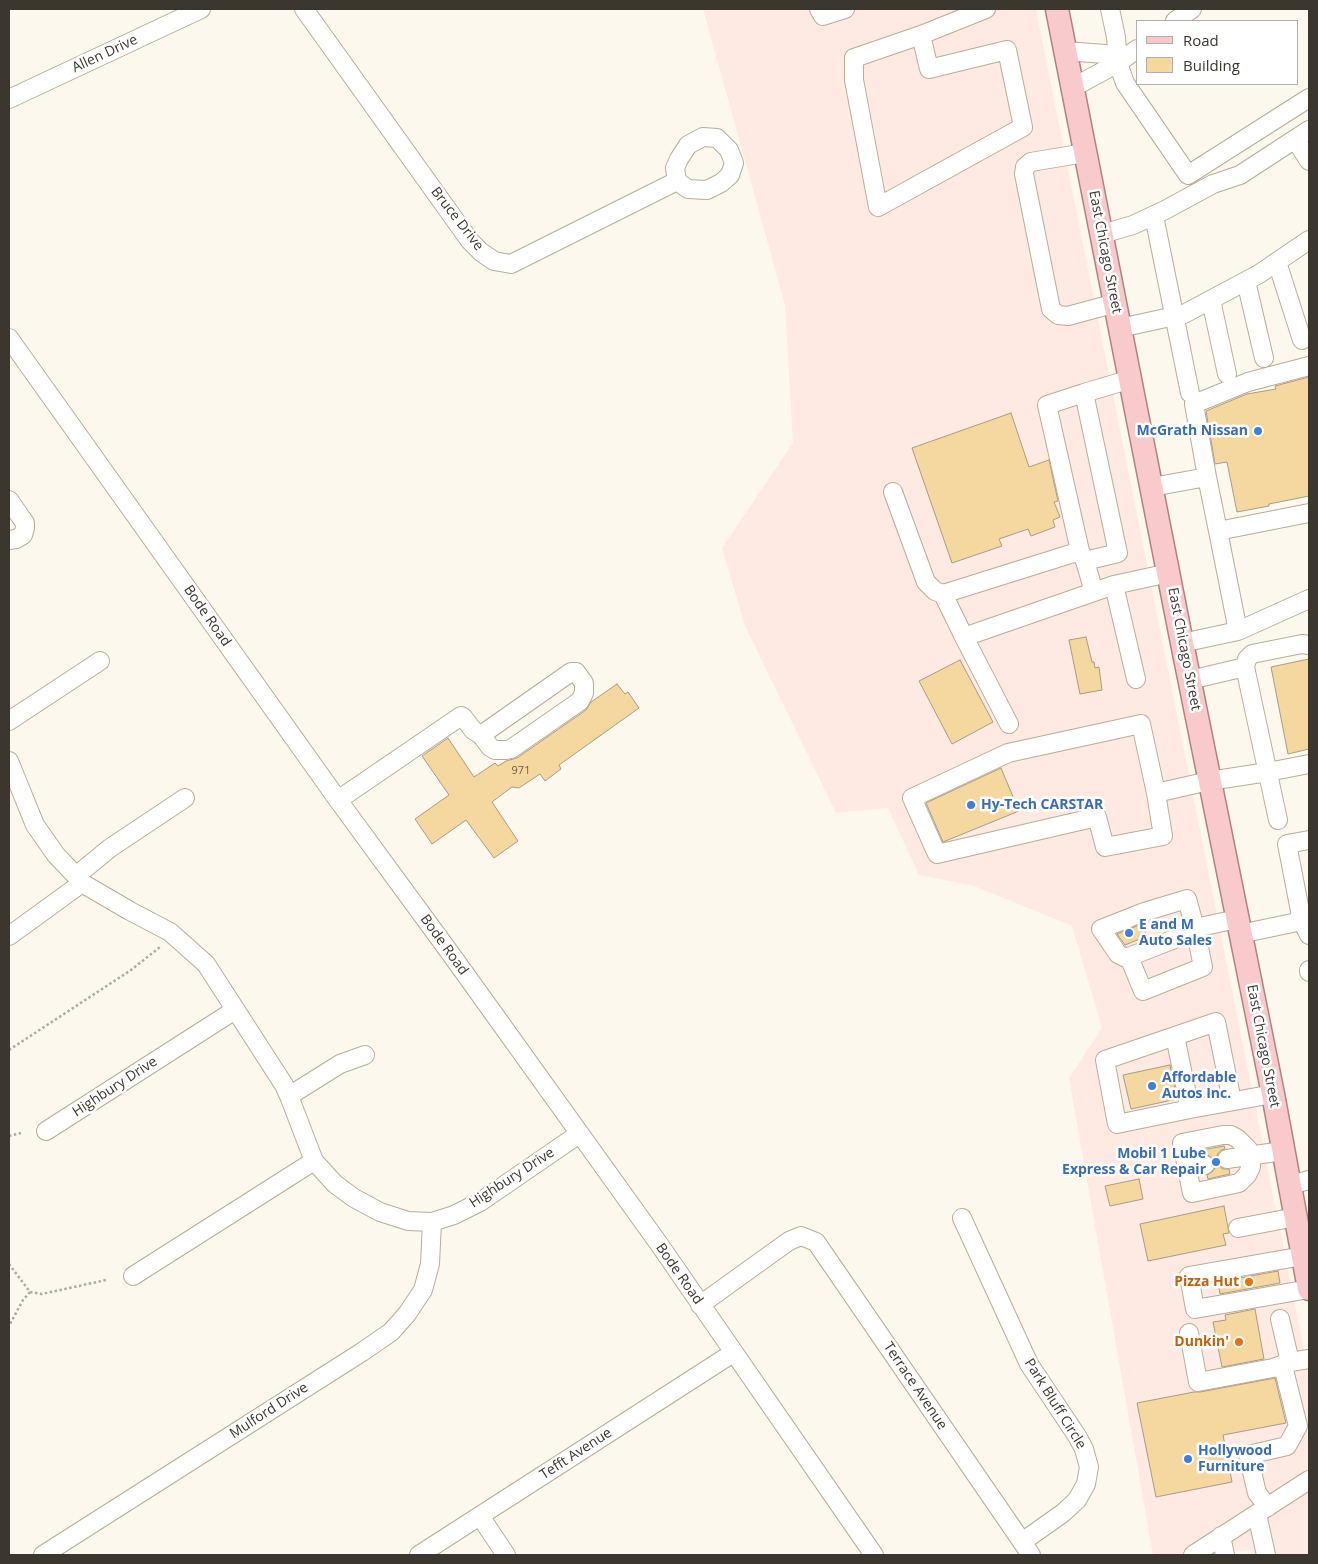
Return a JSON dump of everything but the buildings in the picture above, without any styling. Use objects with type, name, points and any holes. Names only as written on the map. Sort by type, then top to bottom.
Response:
[{"type":"main road","name":"East Chicago Street","points":[[1057,9],[1283,1151],[1299,1182],[1296,1216],[1309,1289]]},
{"type":"street","name":"Allen Drive","points":[[9,99],[200,9]]},
{"type":"street","name":"Bruce Drive","points":[[304,9],[470,240],[481,252],[494,261],[511,264],[677,181]]},
{"type":"street","points":[[819,9],[823,16],[844,9]]},
{"type":"street","points":[[921,35],[929,69],[1007,50],[1023,127],[878,207],[854,80],[854,58],[921,35],[986,9]]},
{"type":"street","points":[[1110,9],[1116,37],[1118,63],[1125,83],[1188,175],[1309,98]]},
{"type":"street","points":[[1176,20],[1192,9]]},
{"type":"street","points":[[1072,88],[1118,63],[1136,50]]},
{"type":"street","points":[[1065,51],[1105,54],[1118,63]]},
{"type":"street","points":[[1102,234],[1133,226],[1214,184],[1240,175],[1302,134],[1309,160]]},
{"type":"street","points":[[1085,153],[1031,162],[1025,167],[1024,174],[1049,299],[1051,308],[1058,315],[1068,316],[1116,303]]},
{"type":"street","points":[[1154,216],[1190,393]]},
{"type":"street","points":[[1120,328],[1184,314],[1246,281],[1309,240]]},
{"type":"street","points":[[1277,262],[1302,340]]},
{"type":"street","points":[[1246,281],[1264,358]]},
{"type":"street","points":[[1211,300],[1226,374]]},
{"type":"street","name":"Bode Road","points":[[9,338],[579,1134],[874,1555]]},
{"type":"street","points":[[1238,631],[1194,404],[1248,382],[1309,366]]},
{"type":"street","points":[[1094,592],[1082,556],[1047,405],[1131,379]]},
{"type":"street","points":[[893,492],[926,582],[935,591],[943,594],[1082,556],[1118,553],[1084,393]]},
{"type":"street","points":[[1152,486],[1207,477]]},
{"type":"street","points":[[9,500],[25,523],[25,528],[23,534],[16,539],[9,540]]},
{"type":"street","points":[[1218,531],[1309,513]]},
{"type":"street","points":[[964,636],[1114,585],[1169,573]]},
{"type":"street","points":[[1114,585],[1136,678]]},
{"type":"street","points":[[943,594],[1009,724]]},
{"type":"street","points":[[1182,643],[1238,631],[1309,599]]},
{"type":"street","points":[[1278,820],[1245,667],[1247,659],[1252,654],[1307,642]]},
{"type":"street","points":[[9,721],[100,660]]},
{"type":"street","points":[[1190,680],[1245,667]]},
{"type":"street","points":[[338,800],[461,716],[473,730],[481,735],[490,747],[500,751],[511,749],[580,701],[584,694],[584,683],[576,672],[571,672],[481,735]]},
{"type":"street","points":[[1141,724],[1156,793],[1163,836],[1105,847],[1098,816],[936,854],[912,798],[1008,753],[1141,724]]},
{"type":"street","name":"Highbury Drive","points":[[9,761],[36,825],[56,855],[79,879],[130,911],[170,932],[206,964],[290,1096],[314,1161],[335,1184],[360,1202],[380,1212],[408,1221],[432,1222],[454,1215],[480,1202],[579,1134]]},
{"type":"street","points":[[1156,793],[1209,781],[1309,764]]},
{"type":"street","points":[[9,936],[79,879],[110,848],[185,798]]},
{"type":"street","points":[[1129,958],[1143,991],[1203,966],[1195,928],[1187,899],[1144,912],[1101,929],[1119,955],[1129,958],[1195,928],[1306,928],[1287,844],[1309,840]]},
{"type":"street","name":"Highbury Drive","points":[[46,1131],[235,1010]]},
{"type":"street","points":[[1232,1101],[1216,1022],[1105,1060],[1117,1124],[1272,1094]]},
{"type":"street","points":[[1175,1036],[1190,1109]]},
{"type":"street","points":[[290,1096],[340,1064],[366,1055]]},
{"type":"street","points":[[1231,1135],[1243,1144],[1251,1156],[1249,1171],[1239,1183],[1192,1193],[1182,1143],[1215,1136],[1231,1135]]},
{"type":"street","points":[[1227,1159],[1283,1151]]},
{"type":"street","points":[[133,1276],[314,1161]]},
{"type":"street","points":[[1187,1169],[1205,1165]]},
{"type":"street","points":[[1238,1228],[1296,1216]]},
{"type":"street","name":"Park Bluff Circle","points":[[962,1218],[1029,1364],[1077,1436],[1084,1449],[1089,1466],[1086,1484],[1077,1500],[1026,1549]]},
{"type":"street","name":"Mulford Drive","points":[[43,1555],[391,1332],[407,1314],[423,1290],[430,1264],[432,1222]]},
{"type":"street","name":"Terrace Avenue","points":[[700,1305],[796,1237],[805,1237],[816,1242],[1026,1549]]},
{"type":"street","points":[[1302,1256],[1189,1276],[1195,1309],[1309,1289]]},
{"type":"street","points":[[1266,1555],[1262,1510],[1248,1455],[1286,1446],[1298,1426],[1280,1319]]},
{"type":"street","points":[[1188,1333],[1198,1382],[1309,1359]]},
{"type":"street","name":"Tefft Avenue","points":[[419,1555],[733,1353]]},
{"type":"street","points":[[1193,1555],[1309,1480]]},
{"type":"street","points":[[480,1516],[506,1555]]},
{"type":"street","points":[[1221,1536],[1225,1555]]},
{"type":"path","points":[[9,1050],[132,970],[160,947]]},
{"type":"path","points":[[9,1136],[21,1133]]},
{"type":"path","points":[[9,1264],[30,1292],[42,1294],[106,1280]]},
{"type":"path","points":[[9,1326],[23,1300],[30,1292]]},
{"type":"shaded area","points":[[703,9],[1036,9],[1309,1375],[1309,1555],[1251,1555],[1250,1550],[1201,1555],[1153,1555],[1069,1078],[1102,1028],[1072,926],[974,886],[919,875],[888,808],[836,813],[745,626],[722,548],[793,443],[785,305]]},
{"type":"place","name":"McGrath Nissan","points":[[1258,431]]},
{"type":"place","name":"Hy-Tech CARSTAR","points":[[971,805]]},
{"type":"place","name":"E and M Auto Sales","points":[[1129,933]]},
{"type":"place","name":"Affordable Autos Inc.","points":[[1152,1086]]},
{"type":"place","name":"Mobil 1 Lube Express & Car Repair","points":[[1216,1162]]},
{"type":"place","name":"Pizza Hut","points":[[1249,1282]]},
{"type":"place","name":"Dunkin'","points":[[1239,1342]]},
{"type":"place","name":"Hollywood Furniture","points":[[1188,1459]]}]
